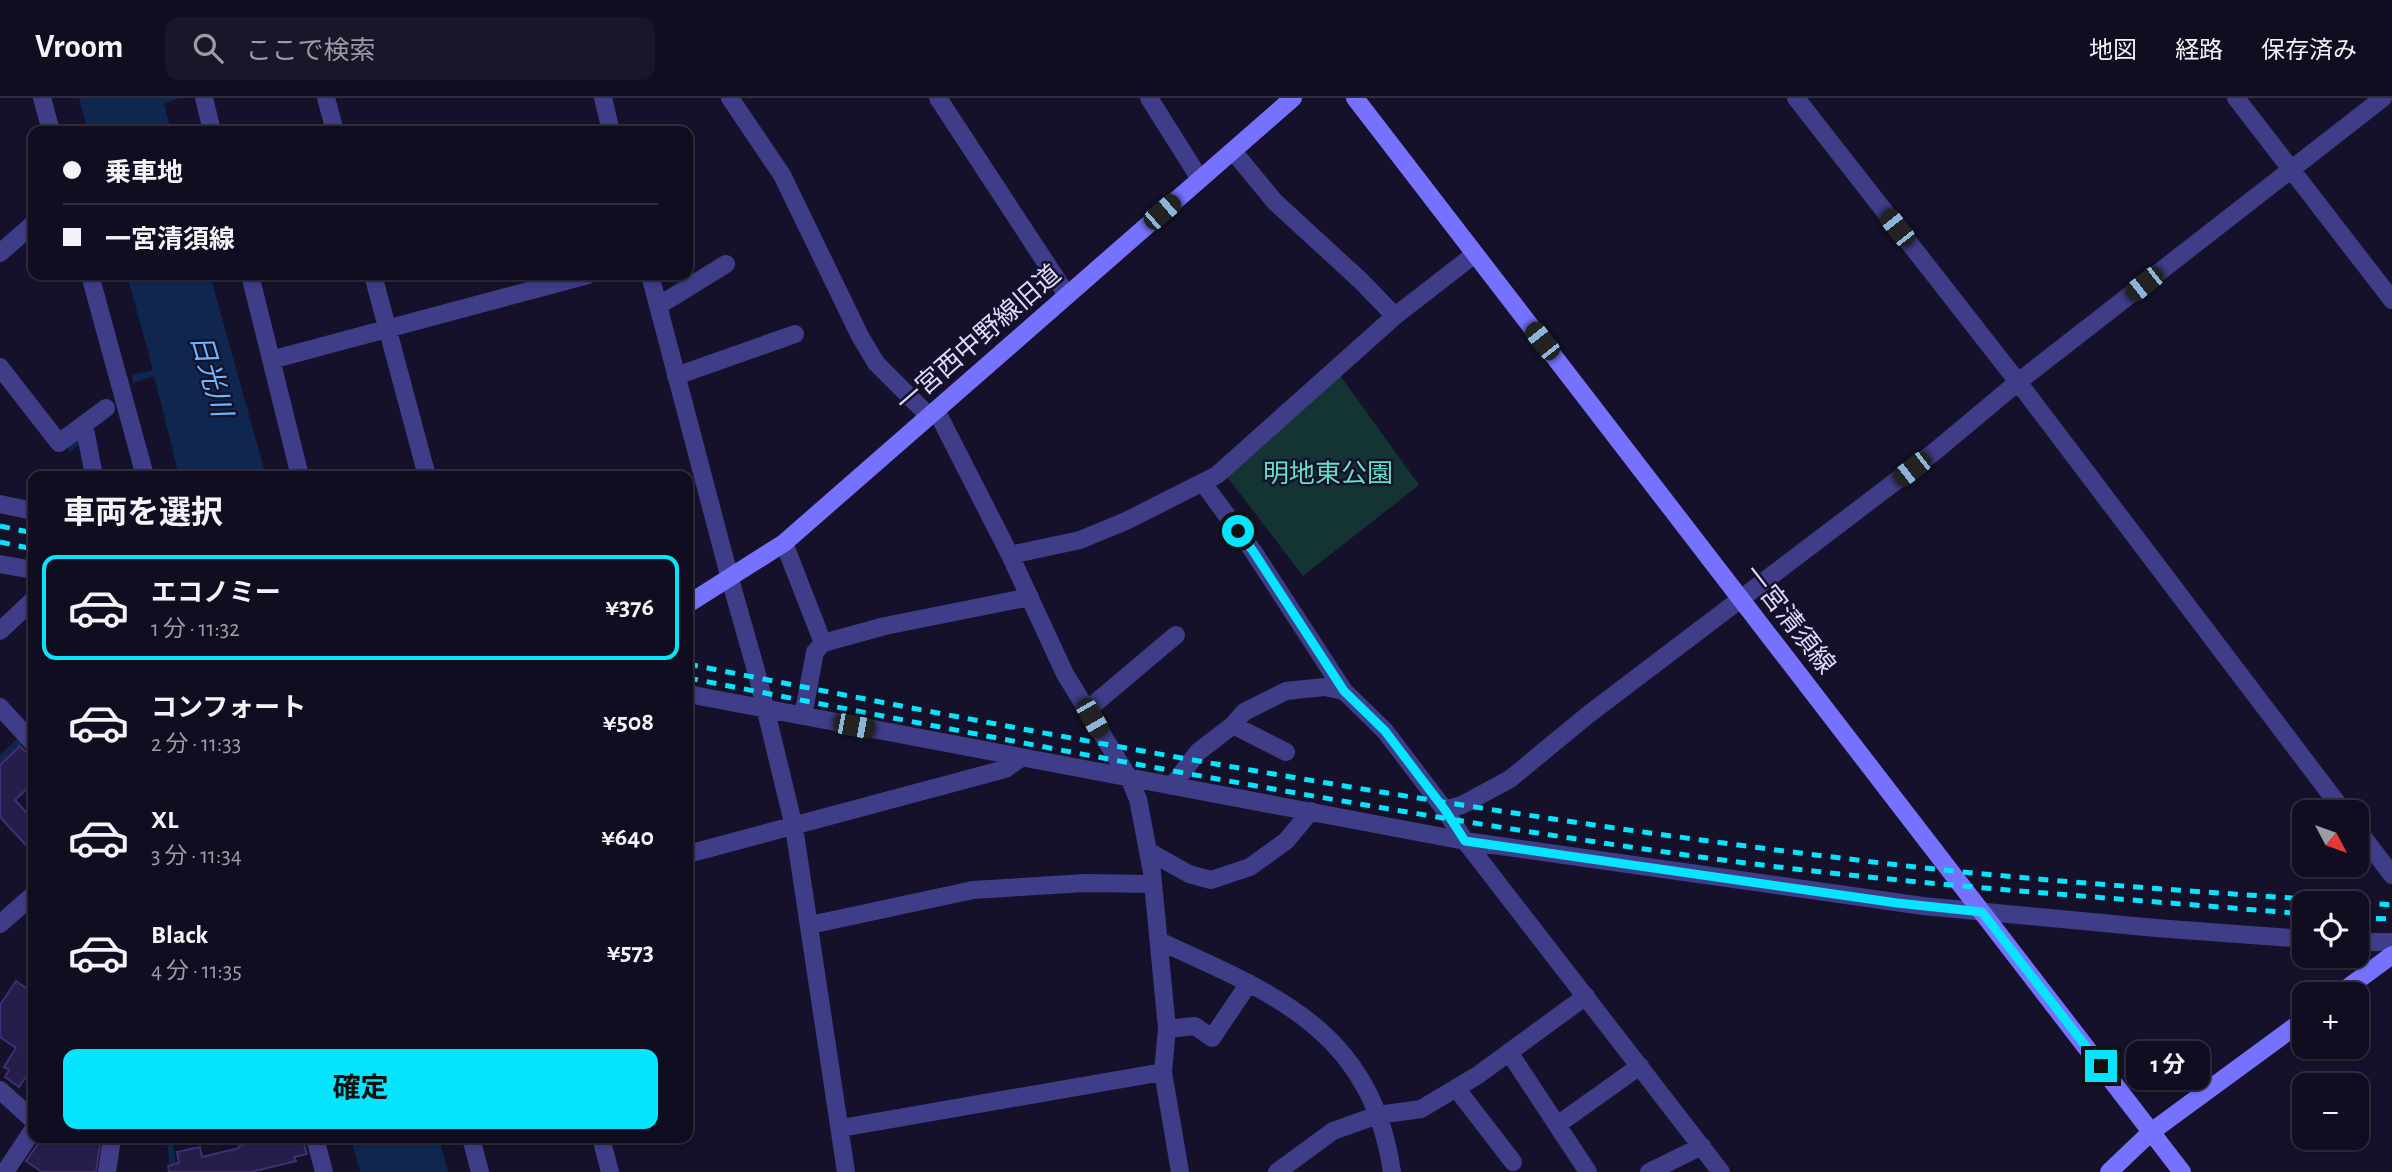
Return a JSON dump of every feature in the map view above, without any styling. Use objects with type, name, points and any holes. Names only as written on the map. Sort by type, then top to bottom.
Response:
[{"type":"main road","name":"一宮西中野線旧道","points":[[693,601],[784,543],[1293,98]]},
{"type":"main road","name":"一宮清須線","points":[[1355,98],[2182,1172]]},
{"type":"main road","points":[[2355,982],[2392,955]]},
{"type":"main road","points":[[2109,1172],[2151,1132],[2292,1029]]},
{"type":"street","points":[[42,98],[50,126]]},
{"type":"street","points":[[204,98],[211,126]]},
{"type":"street","points":[[326,98],[334,126]]},
{"type":"street","points":[[603,98],[610,126]]},
{"type":"street","points":[[730,98],[782,175],[860,336],[876,363],[932,413],[1010,555],[1065,674],[1129,778],[1138,799],[1153,884],[1159,941],[1167,1029],[1163,1072],[1180,1172]]},
{"type":"street","points":[[938,98],[1067,295]]},
{"type":"street","points":[[1149,98],[1199,179]]},
{"type":"street","points":[[1797,98],[2018,382],[2335,800]]},
{"type":"street","points":[[2236,98],[2392,300]]},
{"type":"street","points":[[1445,810],[1462,805],[1510,779],[1589,714],[1933,453],[2018,382],[2384,98]]},
{"type":"street","points":[[1233,151],[1275,202],[1395,316]]},
{"type":"street","points":[[0,253],[28,228]]},
{"type":"street","points":[[1010,555],[1080,540],[1126,521],[1217,475],[1395,316],[1475,254]]},
{"type":"street","points":[[658,306],[726,264]]},
{"type":"street","points":[[91,280],[144,471]]},
{"type":"street","points":[[251,280],[299,471]]},
{"type":"street","points":[[374,280],[426,471]]},
{"type":"street","points":[[271,360],[569,280]]},
{"type":"street","points":[[651,280],[794,827],[846,1172]]},
{"type":"street","points":[[676,376],[795,334]]},
{"type":"street","points":[[0,367],[59,443],[106,408]]},
{"type":"street","points":[[85,424],[93,471]]},
{"type":"street","points":[[1203,483],[1253,551],[1344,691],[1385,731],[1465,841],[1721,1172]]},
{"type":"street","points":[[0,504],[28,509]]},
{"type":"street","points":[[784,543],[823,643]]},
{"type":"street","points":[[0,564],[28,569]]},
{"type":"street","points":[[803,716],[816,652],[823,643],[886,626],[1030,597]]},
{"type":"street","points":[[0,631],[28,605]]},
{"type":"street","points":[[1087,710],[1176,635]]},
{"type":"street","points":[[1172,786],[1198,752],[1233,725],[1244,712],[1286,691],[1324,687],[1344,691]]},
{"type":"street","points":[[693,695],[1465,841],[1909,904],[2292,938]]},
{"type":"street","points":[[0,707],[28,738]]},
{"type":"street","points":[[1233,725],[1286,752]]},
{"type":"street","points":[[693,853],[1005,769],[1021,758]]},
{"type":"street","points":[[1148,851],[1189,874],[1211,880],[1250,867],[1286,841],[1311,811]]},
{"type":"street","points":[[2370,846],[2392,875]]},
{"type":"street","points":[[810,925],[973,890],[1085,883],[1153,884]]},
{"type":"street","points":[[0,924],[28,899]]},
{"type":"street","points":[[1159,941],[1249,983],[1304,1015],[1337,1046],[1358,1076],[1378,1115],[1389,1146],[1392,1172]]},
{"type":"street","points":[[2369,942],[2392,942]]},
{"type":"street","points":[[1167,1029],[1195,1026],[1212,1038],[1249,983]]},
{"type":"street","points":[[1277,1172],[1333,1131],[1378,1115],[1421,1109],[1509,1052],[1586,996]]},
{"type":"street","points":[[1509,1052],[1588,1172]]},
{"type":"street","points":[[1557,1125],[1640,1066]]},
{"type":"street","points":[[841,1128],[1163,1072]]},
{"type":"street","points":[[1456,1088],[1513,1162]]},
{"type":"street","points":[[0,1090],[28,1115]]},
{"type":"street","points":[[5,1172],[28,1138]]},
{"type":"street","points":[[107,1172],[110,1143]]},
{"type":"street","points":[[316,1143],[324,1172]]},
{"type":"street","points":[[472,1143],[480,1172]]},
{"type":"street","points":[[602,1143],[610,1172]]},
{"type":"street","points":[[1649,1172],[1702,1146]]},
{"type":"green space","name":"明地東公園","points":[[1339,374],[1419,485],[1303,576],[1225,474]]},
{"type":"water","points":[[79,98],[179,98],[164,104],[170,126],[87,126]]},
{"type":"water","name":"日光川","points":[[128,280],[211,280],[265,471],[178,471],[154,376],[133,383],[132,375],[153,370]]},
{"type":"water","points":[[352,1143],[440,1143],[448,1172],[360,1172]]},
{"type":"building","points":[[20,746],[28,754],[28,788],[15,800],[28,814],[28,848],[0,817],[0,765]]},
{"type":"building","points":[[16,981],[28,989],[28,1074],[19,1087],[5,1077],[9,1070],[4,1067],[16,1048],[0,1037],[0,1005]]},
{"type":"building","points":[[39,1143],[100,1143],[96,1172],[42,1172],[26,1161]]},
{"type":"building","points":[[250,1143],[304,1143],[307,1154],[294,1157],[296,1161],[251,1172],[169,1172],[168,1166],[179,1163],[177,1152],[200,1147],[202,1157]]},
{"type":"waterway","points":[[65,440],[71,448],[84,435]]},
{"type":"waterway","points":[[0,759],[28,733]]},
{"type":"waterway","points":[[170,1143],[173,1172]]},
{"type":"railway","points":[[0,526],[28,532]]},
{"type":"railway","points":[[0,542],[28,548]]},
{"type":"railway","points":[[693,665],[1121,747],[1557,820],[1984,874],[2392,905]]},
{"type":"railway","points":[[693,679],[1324,798],[1708,858],[1857,876],[2292,913]]},
{"type":"railway","points":[[2369,918],[2392,919]]},
{"type":"route","points":[[1238,531],[1344,691],[1385,731],[1465,841],[1897,903],[1982,912],[2101,1066]]}]
